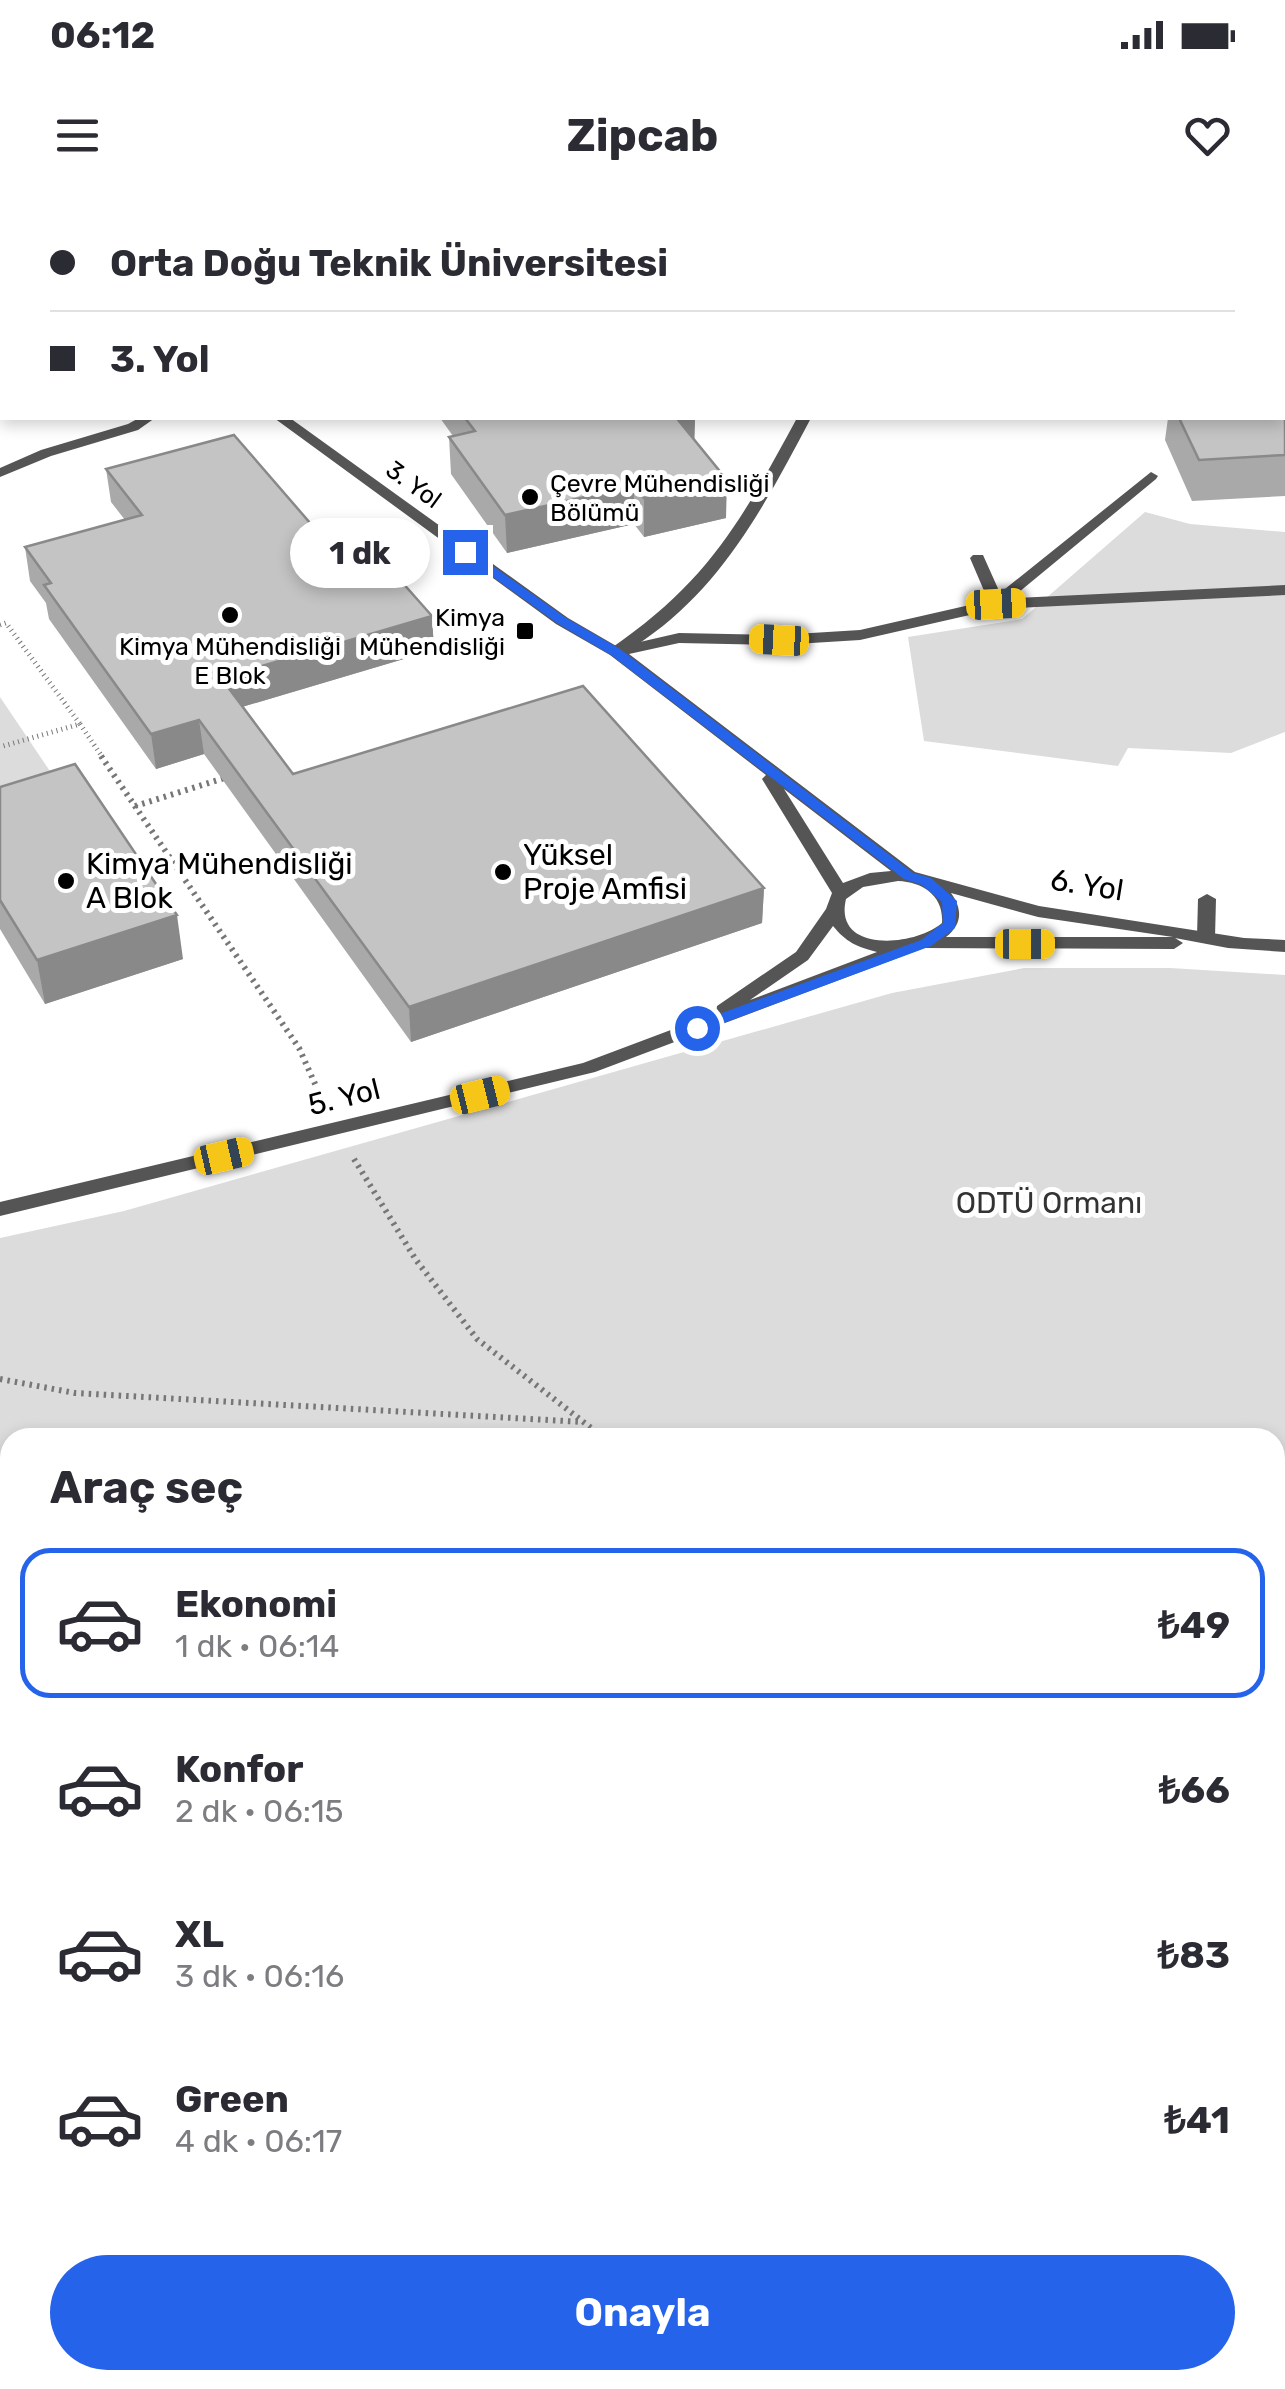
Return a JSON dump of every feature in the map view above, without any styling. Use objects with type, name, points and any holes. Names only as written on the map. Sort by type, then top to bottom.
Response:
[{"type":"street","points":[[0,473],[145,420]]},
{"type":"street","name":"3. Yol","points":[[284,420],[562,621],[616,652],[760,766],[918,879]]},
{"type":"street","points":[[616,652],[658,626],[697,590],[744,530],[803,420]]},
{"type":"street","points":[[996,604],[1150,476]]},
{"type":"street","points":[[978,558],[996,604]]},
{"type":"street","points":[[616,652],[679,638],[779,640],[860,635],[996,604],[1285,590]]},
{"type":"street","name":"3. Yol","points":[[760,766],[791,808],[838,901]]},
{"type":"street","points":[[869,877],[918,879],[950,901],[953,913],[950,925],[917,945],[866,942],[840,922],[838,901],[869,877]]},
{"type":"street","name":"6. Yol","points":[[918,879],[1038,911],[1285,946]]},
{"type":"street","points":[[1206,937],[1207,899]]},
{"type":"street","name":"5. Yol","points":[[697,1028],[802,956],[838,901]]},
{"type":"street","name":"6. Yol","points":[[917,945],[1240,942]]},
{"type":"street","name":"5. Yol","points":[[0,1209],[588,1068],[917,945]]},
{"type":"path","points":[[0,625],[6,624],[80,724],[299,1048],[336,1130],[416,1260],[477,1338],[592,1428]]},
{"type":"path","points":[[0,747],[80,724]]},
{"type":"path","points":[[134,806],[245,772]]},
{"type":"path","points":[[0,1379],[74,1393],[584,1422]]},
{"type":"green space","points":[[1145,512],[1190,524],[1285,532],[1285,732],[1231,753],[1128,748],[1118,766],[924,741],[908,637],[1022,619]]},
{"type":"green space","points":[[0,697],[68,798],[0,820]]},
{"type":"green space","name":"ODTÜ Ormanı","points":[[1024,968],[1170,968],[1285,975],[1285,1428],[0,1428],[0,1238],[124,1211],[892,993]]},
{"type":"building","points":[[467,420],[684,420],[679,421],[727,480],[644,498],[634,486],[505,515],[449,437],[475,431]]},
{"type":"building","points":[[1180,420],[1285,420],[1285,455],[1199,460]]},
{"type":"building","points":[[234,435],[330,546],[362,537],[432,616],[221,678],[293,774],[583,686],[764,888],[409,1007],[199,720],[151,734],[44,585],[51,583],[25,547],[142,515],[106,469]]},
{"type":"building","name":"Kimya Mühendisliği A Blok","points":[[75,764],[177,915],[37,960],[0,900],[0,787]]},
{"type":"place","name":"Çevre Mühendisliği Bölümü","points":[[530,497]]},
{"type":"place","name":"Kimya Mühendisliği E Blok","points":[[230,615]]},
{"type":"place","name":"Kimya Mühendisliği","points":[[525,631]]},
{"type":"place","name":"Yüksel Proje Amfisi","points":[[503,872]]},
{"type":"place","name":"Kimya Mühendisliği A Blok","points":[[66,881]]},
{"type":"route","points":[[465,552],[562,621],[616,652],[760,766],[908,876],[940,890],[950,901],[950,925],[926,943],[697,1028]]}]
